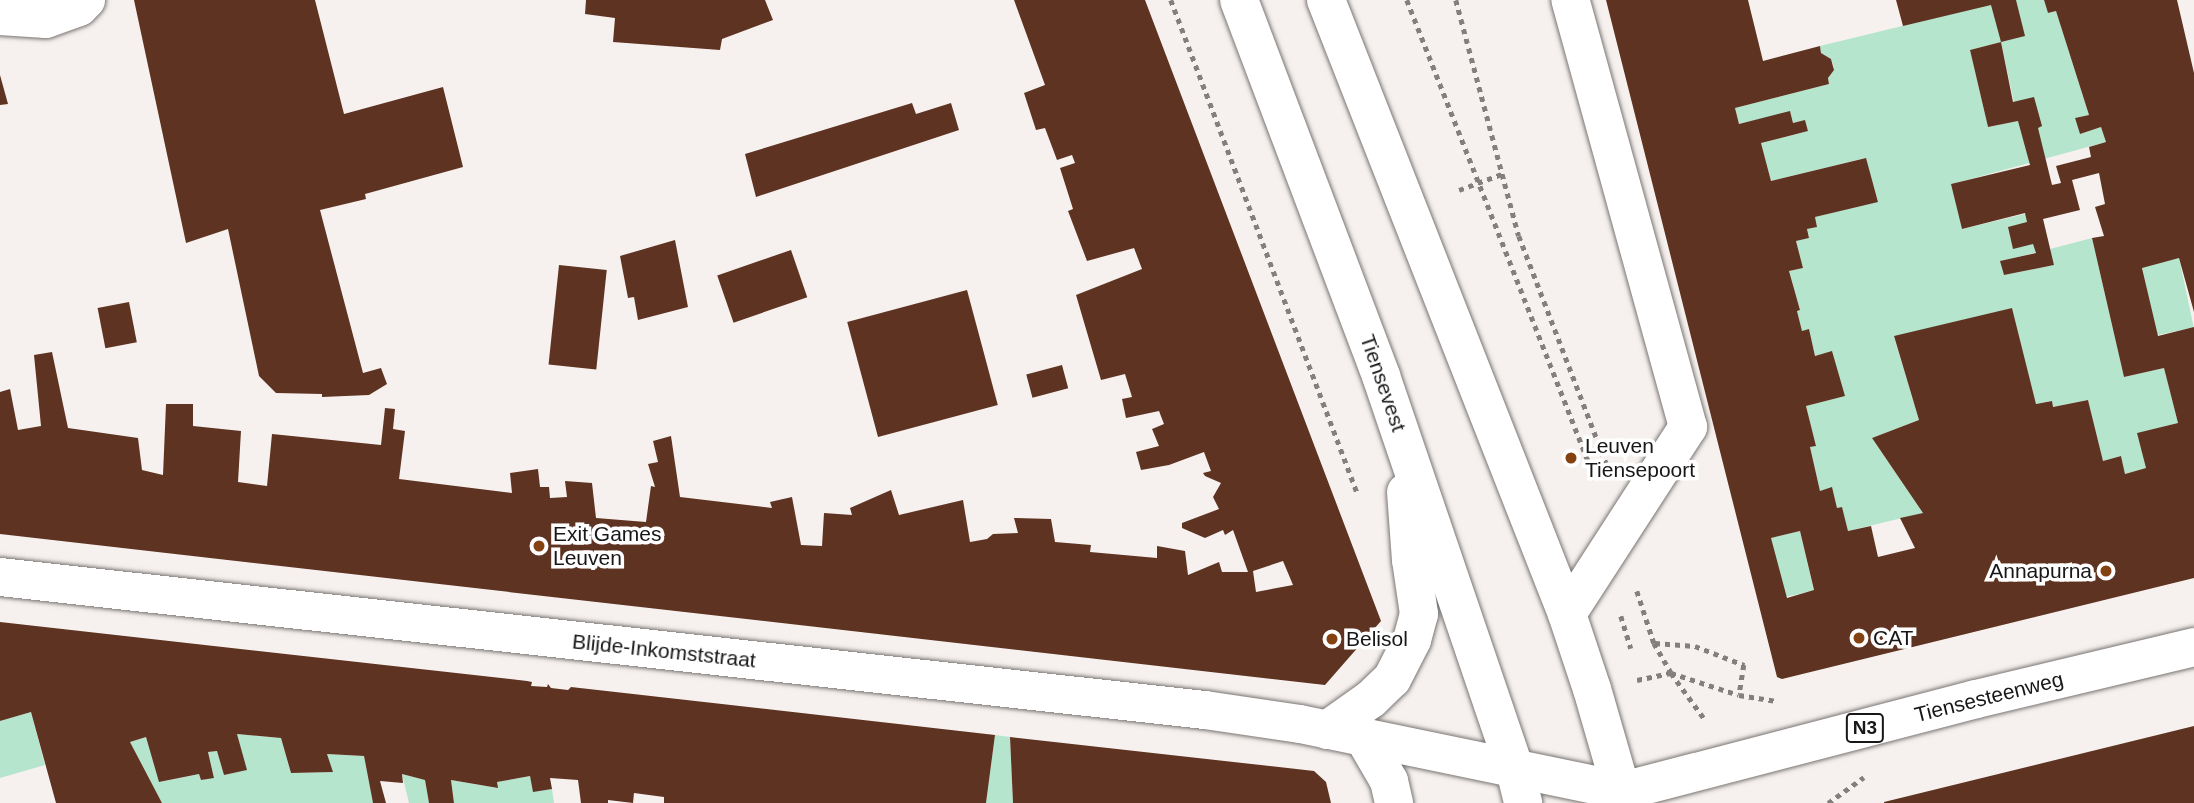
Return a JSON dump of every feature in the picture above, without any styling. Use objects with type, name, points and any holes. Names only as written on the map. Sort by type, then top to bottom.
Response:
[{"type":"street","points":[[0,16],[46,19],[79,7],[86,0]]},
{"type":"street","name":"Tiensevest","points":[[1239,0],[1403,441],[1519,786]]},
{"type":"street","points":[[1326,0],[1567,614],[1619,799]]},
{"type":"street","points":[[1567,614],[1688,427],[1570,0]]},
{"type":"street","points":[[1327,730],[1371,699],[1392,679],[1419,614],[1411,560],[1403,441]]},
{"type":"street","name":"Blijde-Inkomststraat","points":[[0,578],[1205,710],[1364,738],[1519,786],[1619,799]]},
{"type":"street","name":"Tiensesteenweg","points":[[1619,799],[1976,699],[2194,647]]},
{"type":"street","points":[[1364,738],[1389,781],[1394,803]]},
{"type":"path","points":[[1171,0],[1358,496]]},
{"type":"path","points":[[1407,0],[1479,182],[1623,528]]},
{"type":"path","points":[[1456,0],[1519,236],[1623,528],[1654,643],[1671,673],[1739,695],[1790,699]]},
{"type":"path","points":[[1459,190],[1502,174]]},
{"type":"path","points":[[1654,643],[1695,646],[1745,665],[1739,695]]},
{"type":"path","points":[[1828,803],[1853,785]]},
{"type":"green space","points":[[2009,0],[2044,0],[2048,13],[2056,11],[2089,115],[2075,118],[2080,134],[2101,127],[2106,142],[1952,184],[1962,229],[2041,210],[2050,249],[2092,238],[2124,377],[2164,368],[2178,423],[2138,433],[2146,468],[2125,474],[2121,456],[2103,461],[2088,400],[2053,407],[2051,401],[2036,404],[2012,308],[1894,337],[1919,420],[1872,438],[1923,513],[1848,531],[1842,507],[1837,508],[1832,488],[1820,491],[1810,447],[1816,446],[1806,406],[1844,396],[1832,352],[1815,356],[1809,330],[1802,331],[1797,311],[1800,310],[1789,271],[1803,268],[1796,241],[1809,238],[1807,229],[1817,227],[1815,217],[1878,201],[1865,158],[1771,181],[1761,143],[1808,131],[1805,121],[1793,123],[1790,112],[1739,124],[1735,108],[1829,84],[1828,78],[1834,67],[1831,59],[1821,53],[1820,46]],"holes":[[[2001,42],[2018,121],[1988,127],[1970,50]],[[2050,249],[2054,265],[2004,275],[2001,261]]]},
{"type":"green space","points":[[2179,258],[2194,327],[2157,335],[2142,266]]},
{"type":"green space","points":[[1800,531],[1814,590],[1784,597],[1771,538]]},
{"type":"green space","points":[[31,712],[45,765],[0,778],[0,721]]},
{"type":"green space","points":[[237,734],[281,738],[291,773],[332,772],[327,754],[364,756],[373,803],[162,803],[130,742],[146,737],[160,782],[199,774],[201,780],[214,777],[208,752],[217,751],[224,775],[246,770]]},
{"type":"green space","points":[[995,735],[1010,737],[1013,803],[961,803],[986,802]]},
{"type":"green space","points":[[402,774],[425,780],[429,803],[409,803]]},
{"type":"green space","points":[[530,776],[534,791],[552,789],[554,803],[454,803],[451,780],[497,788],[497,782]]},
{"type":"building","points":[[134,0],[315,0],[344,114],[443,87],[463,167],[365,194],[366,199],[320,210],[363,373],[381,368],[387,384],[369,395],[322,397],[322,394],[276,393],[259,376],[228,229],[186,243]]},
{"type":"building","points":[[586,0],[765,0],[773,20],[722,39],[720,50],[613,42],[615,18],[585,14]]},
{"type":"building","points":[[1014,0],[1145,0],[1381,621],[1325,685],[0,534],[0,392],[10,389],[18,430],[41,426],[34,355],[52,352],[68,428],[138,438],[142,470],[163,475],[166,404],[193,404],[193,426],[241,431],[238,482],[267,486],[272,434],[381,445],[385,408],[395,409],[393,429],[405,431],[399,479],[512,493],[510,473],[538,469],[540,487],[549,487],[550,498],[567,497],[565,481],[592,483],[596,518],[646,522],[651,486],[655,487],[648,464],[658,462],[653,441],[671,436],[680,497],[772,508],[770,502],[792,497],[801,545],[822,546],[824,513],[852,515],[850,508],[891,490],[899,515],[963,500],[970,542],[987,539],[993,534],[1018,533],[1014,518],[1051,519],[1055,542],[1091,545],[1090,552],[1157,558],[1157,546],[1185,551],[1188,575],[1219,562],[1222,572],[1248,572],[1233,530],[1225,535],[1223,530],[1205,538],[1182,528],[1182,523],[1219,509],[1213,497],[1221,483],[1203,473],[1211,471],[1204,452],[1169,465],[1141,470],[1136,452],[1159,446],[1152,429],[1164,424],[1159,411],[1126,418],[1122,399],[1132,397],[1125,374],[1101,380],[1076,295],[1142,269],[1134,248],[1087,261],[1068,211],[1073,209],[1060,168],[1075,163],[1072,155],[1057,160],[1045,128],[1036,130],[1024,93],[1045,85]],"holes":[[[1283,561],[1293,585],[1256,592],[1253,571]]]},
{"type":"building","points":[[1606,0],[1748,0],[1763,61],[1820,46],[1821,53],[1831,59],[1834,70],[1828,78],[1829,84],[1735,108],[1739,124],[1790,111],[1793,123],[1805,120],[1808,131],[1761,143],[1771,181],[1866,158],[1878,202],[1815,217],[1817,227],[1807,229],[1809,238],[1796,241],[1803,268],[1789,271],[1800,310],[1797,311],[1802,331],[1809,329],[1815,356],[1832,351],[1845,396],[1806,406],[1816,446],[1810,447],[1820,491],[1832,487],[1837,508],[1842,507],[1848,531],[1871,526],[1878,557],[1915,548],[1900,518],[1923,513],[1872,438],[1919,420],[1894,336],[2012,308],[2036,404],[2052,401],[2053,407],[2088,400],[2103,461],[2121,456],[2125,474],[2146,468],[2137,433],[2178,423],[2164,368],[2124,377],[2092,238],[2104,236],[2095,207],[2105,204],[2099,173],[2072,180],[2080,210],[2043,219],[2054,265],[2004,275],[2000,261],[2036,253],[2033,244],[2013,249],[2008,227],[2027,222],[2025,213],[1962,229],[1951,184],[2030,165],[2018,121],[1988,127],[1970,50],[2001,42],[2013,102],[2034,97],[2042,126],[2038,128],[2052,185],[2061,183],[2056,166],[2091,157],[2089,147],[2106,142],[2101,127],[2080,134],[2075,118],[2089,115],[2056,11],[2048,13],[2044,0],[2177,0],[2194,73],[2194,312],[2179,258],[2142,268],[2158,336],[2194,327],[2194,578],[1782,679],[1777,677]],"holes":[[[1800,531],[1814,590],[1787,598],[1771,538]]]},
{"type":"building","points":[[1896,0],[2016,0],[2025,36],[2001,42],[1991,5],[1903,26]]},
{"type":"building","points":[[0,75],[8,104],[0,105]]},
{"type":"building","points":[[912,103],[916,114],[951,103],[959,130],[756,197],[745,154]]},
{"type":"building","points":[[675,240],[688,307],[638,320],[634,297],[628,298],[620,256]]},
{"type":"building","points":[[791,250],[807,297],[734,323],[717,275]]},
{"type":"building","points":[[559,265],[607,270],[596,369],[549,364]]},
{"type":"building","points":[[967,290],[998,405],[878,437],[847,322]]},
{"type":"building","points":[[129,302],[137,342],[105,348],[98,308]]},
{"type":"building","points":[[1062,365],[1068,388],[1032,398],[1026,375]]},
{"type":"building","points":[[0,622],[527,681],[532,682],[531,686],[547,687],[548,684],[551,688],[568,690],[571,687],[995,735],[986,803],[664,803],[664,797],[634,793],[633,803],[608,800],[608,803],[581,803],[578,780],[550,778],[552,789],[533,792],[530,776],[497,782],[498,788],[451,780],[454,803],[429,803],[425,780],[402,774],[403,783],[380,781],[386,803],[373,803],[364,756],[327,754],[333,772],[291,773],[281,738],[237,734],[247,770],[224,775],[217,751],[208,752],[214,778],[201,780],[199,774],[159,782],[146,737],[130,742],[162,803],[56,803],[31,712],[0,721]]},
{"type":"building","points":[[2194,726],[2194,803],[1884,803],[1884,802]]},
{"type":"building","points":[[1010,737],[1314,771],[1326,782],[1331,803],[1013,803]]},
{"type":"place","name":"Leuven Tiensepoort","points":[[1571,458]]},
{"type":"place","name":"Exit Games Leuven","points":[[539,546]]},
{"type":"place","name":"Annapurna","points":[[2106,571]]},
{"type":"place","name":"CAT","points":[[1859,638]]},
{"type":"place","name":"Belisol","points":[[1332,639]]}]
